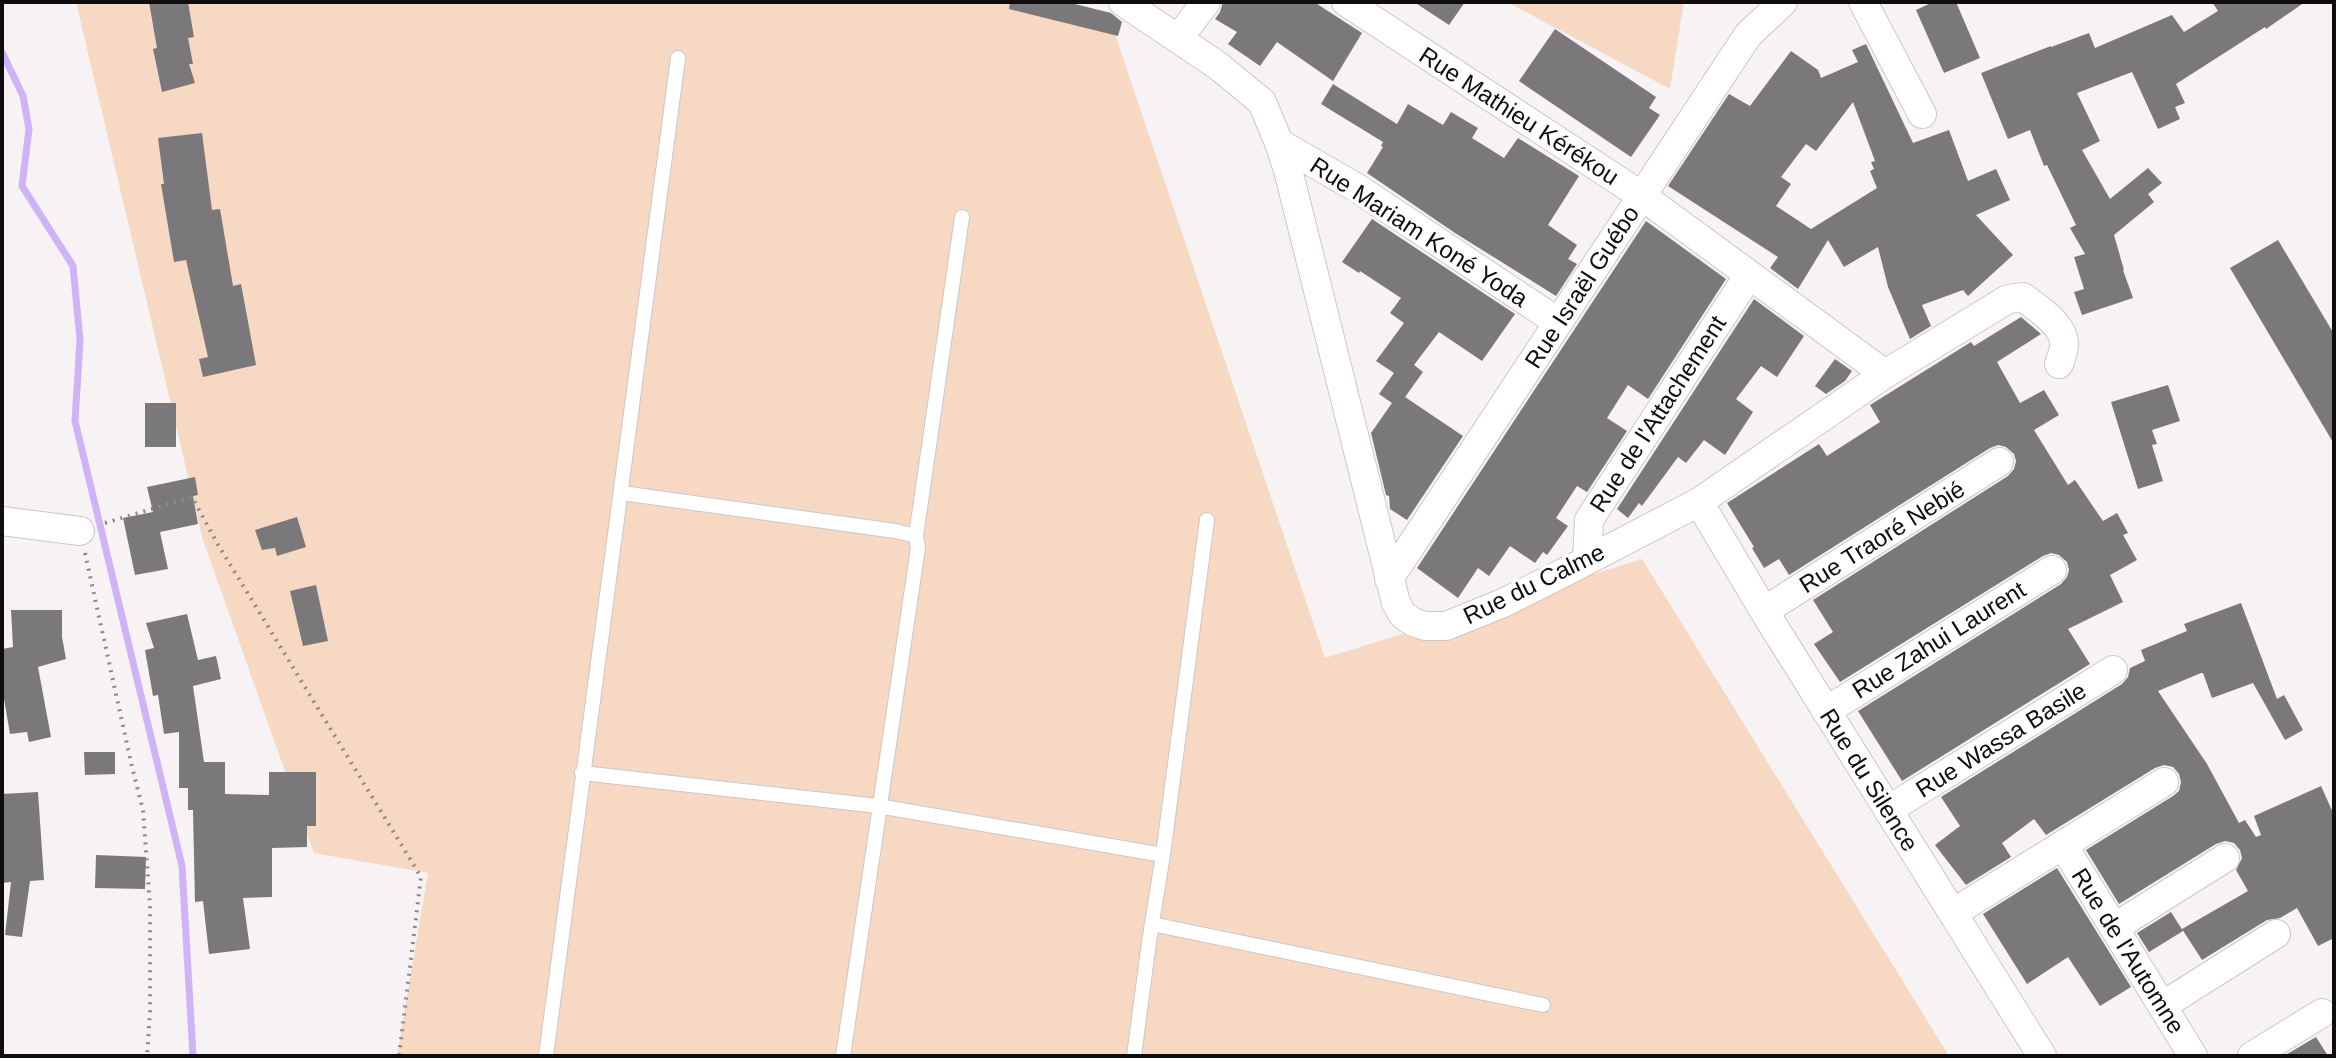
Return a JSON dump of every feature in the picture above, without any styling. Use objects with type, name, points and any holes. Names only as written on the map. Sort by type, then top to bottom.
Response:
[{"type":"street","name":"Rue du Calme","points":[[1123,2],[1217,65],[1262,102],[1279,143],[1396,603],[1403,615],[1425,626],[1446,626],[1503,603],[1699,502],[1885,374],[2008,299],[2023,297],[2059,329],[2064,339],[2059,364]]},
{"type":"street","points":[[1178,39],[1206,2]]},
{"type":"street","name":"Rue Mathieu Kérékou","points":[[1346,2],[1642,196],[1885,374]]},
{"type":"street","name":"Rue Israël Guébo","points":[[1389,579],[1748,35],[1783,2]]},
{"type":"street","points":[[1863,2],[1922,114]]},
{"type":"street","name":"Rue Mariam Koné Yoda","points":[[1279,143],[1357,188],[1558,322]]},
{"type":"street","name":"Rue de l'Attachement","points":[[1587,559],[1589,520],[1749,275]]},
{"type":"street","name":"Rue Traoré Nebié","points":[[1764,611],[1999,462]]},
{"type":"street","name":"Rue du Silence","points":[[1699,502],[2042,1056]]},
{"type":"street","points":[[2,521],[80,531]]},
{"type":"street","name":"Rue Zahui Laurent","points":[[1826,711],[2052,570]]},
{"type":"street","name":"Rue Wassa Basile","points":[[1888,810],[2113,670]]},
{"type":"street","points":[[1953,913],[2164,782]]},
{"type":"street","name":"Rue de l'Automne","points":[[2063,845],[2193,1056]]},
{"type":"street","points":[[2115,927],[2225,858]]},
{"type":"street","points":[[2162,1006],[2276,934]]},
{"type":"street","points":[[2252,1056],[2322,1013]]},
{"type":"lane","points":[[546,1056],[678,58]]},
{"type":"lane","points":[[843,1056],[918,548],[916,536],[962,217]]},
{"type":"lane","points":[[622,493],[916,536]]},
{"type":"lane","points":[[1134,1056],[1207,520]]},
{"type":"lane","points":[[582,773],[878,806],[1163,855]]},
{"type":"lane","points":[[1152,924],[1543,1005]]},
{"type":"path","points":[[147,1056],[150,905],[143,810],[80,531],[192,497],[421,877],[399,1056]]},
{"type":"shaded area","points":[[76,2],[1062,2],[1115,34],[1325,658],[1642,559],[1949,1056],[397,1056],[428,873],[314,853],[203,540]]},
{"type":"shaded area","points":[[1507,2],[1684,2],[1670,89]]},
{"type":"building","points":[[149,2],[188,2],[194,37],[188,38],[193,64],[189,64],[195,83],[162,92],[153,49],[157,48]]},
{"type":"building","points":[[1010,2],[1067,2],[1111,13],[1122,22],[1118,36],[1009,9]]},
{"type":"building","points":[[1223,2],[1314,2],[1362,33],[1333,81],[1277,42],[1260,66],[1228,44],[1237,32],[1215,19]]},
{"type":"building","points":[[1414,2],[1465,2],[1449,25]]},
{"type":"building","points":[[1933,2],[1956,2],[1980,58],[1944,73],[1916,10]]},
{"type":"building","points":[[2212,2],[2305,2],[2176,84],[2185,103],[2175,107],[2180,119],[2158,129],[2132,72],[2077,93],[2100,141],[2082,150],[2110,199],[2148,168],[2162,183],[2148,194],[2154,202],[2114,235],[2133,298],[2082,315],[2074,292],[2084,289],[2074,257],[2085,254],[2070,228],[2076,225],[2047,165],[2044,166],[2030,130],[2008,139],[1981,73],[2089,33],[2095,48],[2172,15],[2184,32],[2218,11]]},
{"type":"building","points":[[1555,29],[1656,97],[1649,108],[1660,115],[1631,157],[1519,81]]},
{"type":"building","points":[[1866,44],[1913,143],[1949,130],[1968,181],[1996,169],[2010,200],[1976,215],[2013,255],[1968,296],[1963,290],[1922,305],[1931,326],[1910,339],[1888,287],[1878,247],[1844,267],[1828,240],[1798,289],[1770,268],[1778,257],[1668,186],[1729,94],[1750,106],[1791,51],[1818,70],[1821,78],[1858,62],[1852,50]],"holes":[[[1853,102],[1875,161],[1871,162],[1874,169],[1870,171],[1877,188],[1811,229],[1776,206],[1791,184],[1781,177],[1806,144],[1816,151]]]},
{"type":"building","points":[[1333,84],[1397,124],[1408,104],[1443,125],[1451,112],[1478,128],[1472,138],[1504,158],[1518,138],[1579,176],[1548,225],[1577,245],[1568,259],[1577,264],[1556,296],[1367,173],[1383,142],[1321,104]]},
{"type":"building","points":[[202,133],[212,210],[220,209],[233,286],[241,284],[256,365],[203,377],[199,359],[208,357],[186,260],[174,262],[161,184],[164,184],[158,138]]},
{"type":"building","points":[[1372,219],[1515,314],[1482,361],[1439,332],[1414,365],[1423,372],[1405,397],[1463,436],[1407,520],[1390,509],[1371,433],[1392,403],[1379,394],[1394,373],[1376,361],[1404,323],[1390,313],[1401,298],[1342,262]]},
{"type":"building","points":[[1646,221],[1726,279],[1648,399],[1628,385],[1607,418],[1627,431],[1587,492],[1577,486],[1556,518],[1568,526],[1547,555],[1543,552],[1535,563],[1510,546],[1489,576],[1478,568],[1458,598],[1417,568]]},
{"type":"building","points":[[2278,240],[2334,334],[2334,444],[2230,268]]},
{"type":"building","points":[[1754,299],[1804,336],[1777,377],[1761,366],[1736,399],[1753,412],[1725,455],[1704,440],[1686,463],[1678,457],[1642,506],[1639,503],[1628,518],[1617,509]]},
{"type":"building","points":[[2021,317],[2041,334],[1997,362],[2020,403],[2044,390],[2059,415],[2034,430],[2068,485],[2075,480],[2103,521],[2117,513],[2128,533],[2123,535],[2137,560],[2110,575],[2123,602],[2068,629],[2090,664],[1902,781],[1858,711],[2061,584],[2069,570],[2067,562],[2051,553],[2043,556],[1840,682],[1814,644],[1833,632],[1813,600],[2008,476],[2014,469],[2014,454],[1998,445],[1990,448],[1789,575],[1779,559],[1764,568],[1727,503],[1819,444],[1827,456],[1880,422],[1870,405],[1971,342],[1974,346]]},
{"type":"building","points":[[1835,359],[1852,371],[1845,381],[1826,394],[1815,386]]},
{"type":"building","points":[[2168,385],[2180,421],[2152,430],[2157,444],[2152,445],[2163,481],[2138,489],[2111,402]]},
{"type":"building","points":[[145,403],[176,403],[176,447],[145,447]]},
{"type":"building","points":[[195,477],[198,495],[193,496],[198,524],[160,532],[168,569],[135,575],[123,518],[153,512],[147,487]]},
{"type":"building","points":[[297,517],[306,547],[277,556],[275,548],[262,550],[255,530]]},
{"type":"building","points":[[316,585],[328,641],[303,646],[290,591]]},
{"type":"building","points":[[2241,603],[2277,699],[2284,695],[2303,730],[2285,740],[2253,683],[2212,698],[2201,673],[2158,691],[2207,764],[2239,823],[2245,820],[2256,837],[2261,835],[2254,816],[2321,786],[2334,815],[2334,938],[2318,946],[2297,908],[2280,918],[2267,920],[2202,960],[2182,929],[2248,891],[2236,870],[2242,858],[2240,850],[2234,843],[2225,841],[2119,904],[2086,850],[2179,791],[2179,774],[2173,767],[2164,765],[2046,835],[2034,819],[2002,843],[2011,857],[1966,885],[1935,845],[1960,826],[1941,797],[2122,684],[2130,668],[2145,661],[2141,650],[2187,631],[2184,624]]},
{"type":"building","points":[[11,610],[62,610],[66,659],[38,667],[51,737],[29,742],[27,732],[10,734],[2,687],[2,649],[13,647]]},
{"type":"building","points":[[187,614],[198,660],[216,656],[221,679],[193,686],[204,762],[225,762],[225,794],[269,795],[269,772],[316,772],[316,826],[307,826],[307,847],[272,848],[272,897],[243,898],[250,949],[209,954],[203,901],[195,902],[193,810],[188,810],[188,788],[179,788],[179,732],[164,734],[158,695],[153,696],[145,650],[154,648],[146,623]]},
{"type":"building","points":[[84,752],[115,752],[115,774],[85,775]]},
{"type":"building","points":[[38,792],[44,880],[30,881],[22,937],[5,935],[11,882],[2,883],[2,794]]},
{"type":"building","points":[[96,855],[146,857],[145,889],[95,888]]},
{"type":"building","points":[[2057,868],[2131,987],[2100,1006],[2068,957],[2027,984],[1983,914]]},
{"type":"building","points":[[2171,912],[2183,931],[2149,952],[2137,933]]},
{"type":"building","points":[[2316,1037],[2328,1056],[2284,1056]]},
{"type":"waterway","points":[[2,52],[23,96],[29,129],[22,186],[73,266],[80,340],[75,421],[182,866],[193,1056]]}]
